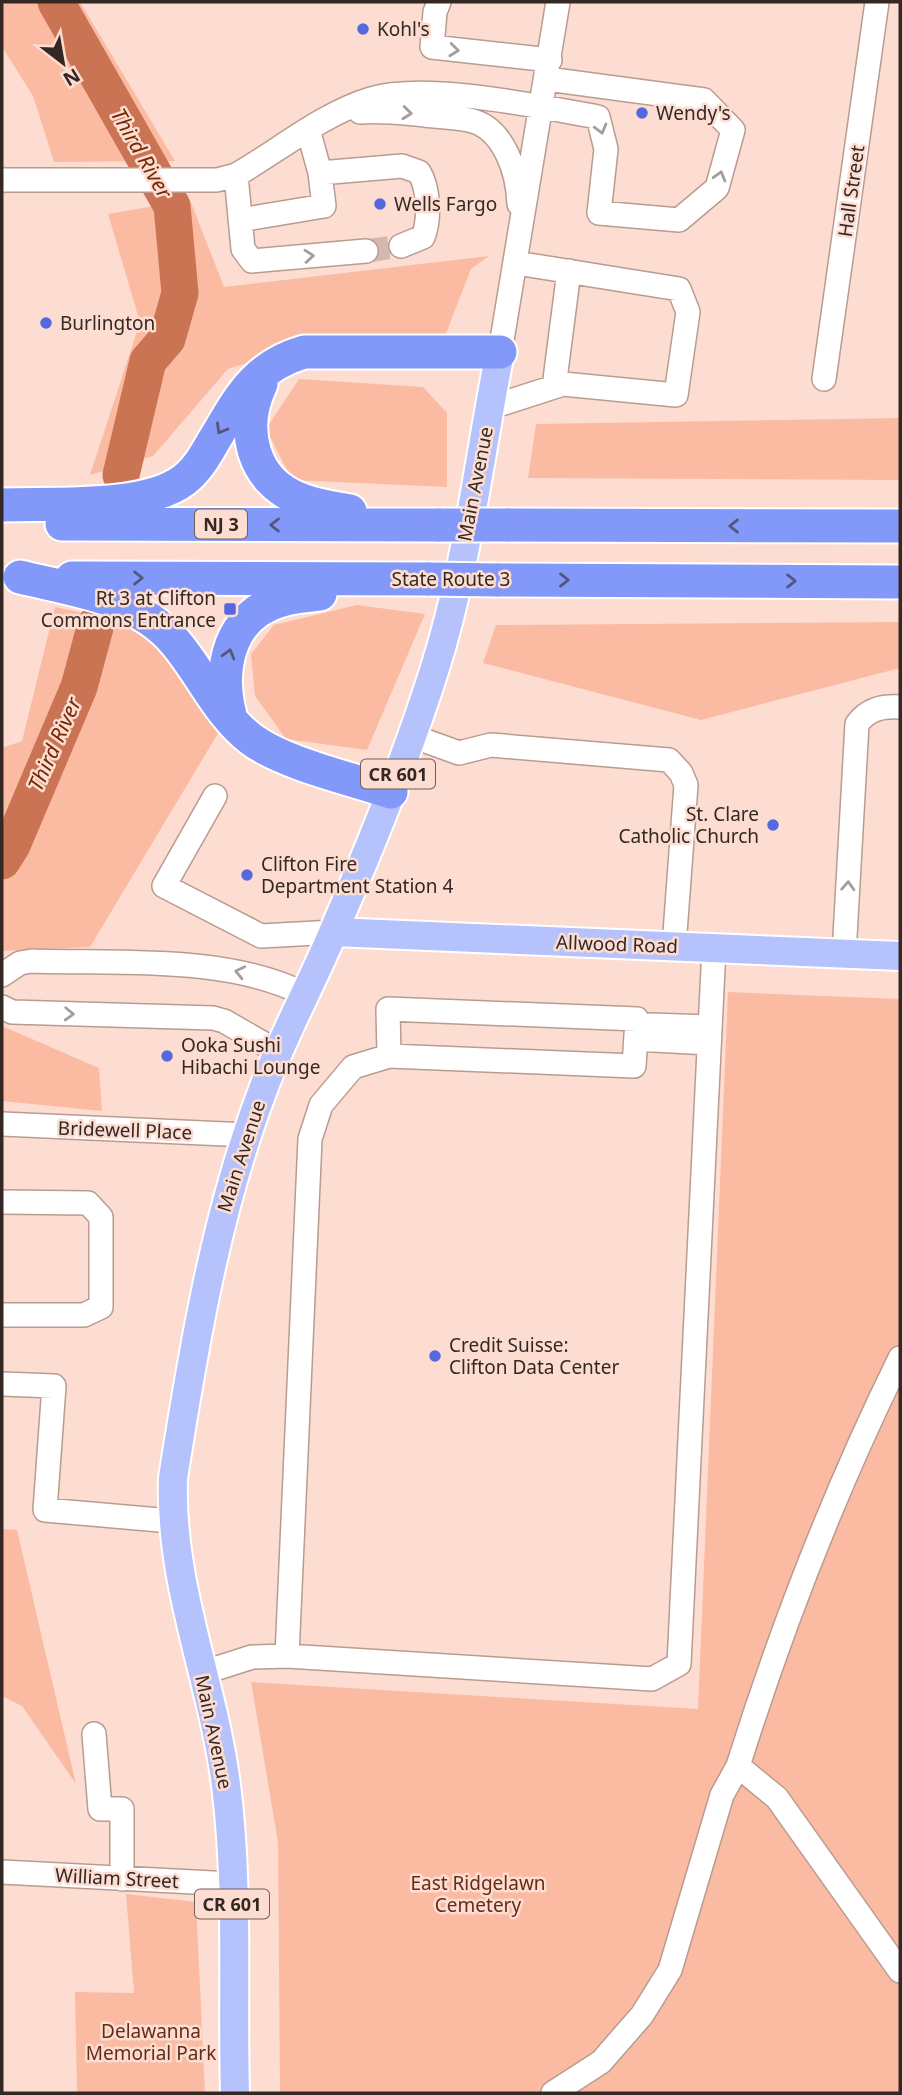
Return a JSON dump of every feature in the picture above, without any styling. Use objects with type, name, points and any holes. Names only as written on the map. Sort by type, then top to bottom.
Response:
[{"type":"highway","points":[[2,506],[118,500],[163,492],[185,480],[200,464],[255,378],[280,359],[304,352],[500,352]]},
{"type":"highway","points":[[280,359],[264,378],[254,399],[249,427],[252,452],[262,471],[277,487],[301,500],[441,525]]},
{"type":"highway","name":"NJ 3","points":[[2,524],[900,526]]},
{"type":"highway","points":[[11,577],[130,606],[152,620],[174,640],[232,720],[251,739],[272,751],[391,792]]},
{"type":"highway","name":"State Route 3","points":[[11,577],[900,582]]},
{"type":"highway","points":[[232,720],[224,677],[228,653],[239,628],[258,610],[282,600],[430,579]]},
{"type":"main road","name":"Main Avenue","points":[[234,2093],[232,1884],[226,1783],[172,1521],[173,1478],[203,1305],[223,1209],[278,1052],[334,932],[391,792],[435,668],[452,603],[500,352]]},
{"type":"main road","name":"Allwood Road","points":[[334,932],[900,956]]},
{"type":"street","points":[[2,180],[217,180],[236,174],[339,113],[370,99],[397,93],[439,94],[598,117],[606,149],[599,212],[679,220],[717,188],[733,130],[704,100],[432,47],[435,12],[439,2]]},
{"type":"street","name":"Main Avenue","points":[[500,352],[543,108],[558,2]]},
{"type":"street","name":"Hall Street","points":[[824,379],[877,2]]},
{"type":"street","points":[[339,113],[380,110],[472,120],[495,137],[510,159],[518,184],[520,236]]},
{"type":"street","points":[[240,220],[324,206],[320,173],[308,129]]},
{"type":"street","points":[[320,173],[402,166],[419,172],[424,179],[428,225],[422,237],[401,246]]},
{"type":"street","points":[[236,174],[243,249],[252,261],[366,251]]},
{"type":"street","points":[[489,408],[563,384],[676,395],[688,312],[679,289],[516,263]]},
{"type":"street","points":[[554,387],[569,271]]},
{"type":"street","points":[[844,954],[857,724],[863,716],[878,708],[900,707]]},
{"type":"street","points":[[412,736],[459,752],[491,745],[669,760],[681,773],[686,785],[674,946]]},
{"type":"street","points":[[215,796],[164,886],[261,936],[334,932]]},
{"type":"street","points":[[202,1673],[252,1657],[286,1656],[652,1679],[679,1664],[714,948]]},
{"type":"street","points":[[2,975],[20,963],[32,961],[221,968],[277,980],[304,994]]},
{"type":"street","points":[[2,1007],[12,1012],[212,1018],[224,1021],[278,1052]]},
{"type":"street","points":[[286,1656],[310,1139],[321,1105],[353,1067],[389,1056],[634,1066],[638,1019],[388,1009],[389,1056]]},
{"type":"street","points":[[637,1032],[710,1035]]},
{"type":"street","name":"Bridewell Place","points":[[2,1124],[248,1135]]},
{"type":"street","points":[[2,1202],[88,1203],[101,1217],[101,1307],[84,1315],[2,1315]]},
{"type":"street","points":[[553,2093],[601,2062],[642,2015],[670,1970],[722,1795],[738,1766],[772,1658],[849,1465],[900,1359]]},
{"type":"street","points":[[2,1384],[54,1386],[45,1510],[172,1521]]},
{"type":"street","points":[[94,1734],[100,1809],[122,1809],[122,1879]]},
{"type":"street","points":[[738,1766],[777,1798],[900,1971]]},
{"type":"street","name":"William Street","points":[[2,1872],[232,1884]]},
{"type":"green space","points":[[2,2],[80,2],[175,161],[54,162],[33,96],[2,47]]},
{"type":"green space","points":[[190,200],[224,287],[489,256],[471,269],[445,336],[298,347],[228,369],[153,456],[90,475],[140,322],[108,214]]},
{"type":"green space","points":[[299,379],[423,387],[447,413],[447,487],[292,480],[266,429]]},
{"type":"green space","points":[[900,418],[900,480],[528,478],[536,424]]},
{"type":"green space","points":[[357,605],[425,614],[367,750],[286,739],[255,696],[251,654],[274,625]]},
{"type":"green space","points":[[55,607],[134,624],[162,638],[220,730],[90,947],[2,951],[2,748],[22,741]]},
{"type":"green space","points":[[900,622],[900,668],[701,720],[483,663],[496,625]]},
{"type":"green space","name":"East Ridgelawn Cemetery","points":[[728,992],[900,999],[900,2093],[280,2093],[278,1842],[251,1682],[698,1709]]},
{"type":"green space","points":[[2,1026],[99,1068],[102,1111],[2,1101]]},
{"type":"green space","points":[[2,1529],[17,1530],[76,1784],[22,1706],[2,1696]]},
{"type":"green space","name":"Delawanna Memorial Park","points":[[126,1894],[196,1902],[205,2093],[77,2093],[75,1992],[134,1993]]},
{"type":"waterway","name":"Third River","points":[[56,2],[172,206],[180,293],[167,339],[148,361],[121,475]]},
{"type":"waterway","name":"Third River","points":[[2,861],[12,845],[79,687],[96,624]]},
{"type":"tunnel","points":[[366,251],[401,246]]},
{"type":"place","name":"Kohl's","points":[[363,29]]},
{"type":"place","name":"Wendy's","points":[[642,113]]},
{"type":"place","name":"Wells Fargo","points":[[380,204]]},
{"type":"place","name":"Burlington","points":[[46,323]]},
{"type":"place","name":"Rt 3 at Clifton Commons Entrance","points":[[230,609]]},
{"type":"place","name":"St. Clare Catholic Church","points":[[773,825]]},
{"type":"place","name":"Clifton Fire Department Station 4","points":[[247,875]]},
{"type":"place","name":"Ooka Sushi Hibachi Lounge","points":[[167,1056]]},
{"type":"place","name":"Credit Suisse: Clifton Data Center","points":[[435,1356]]}]
